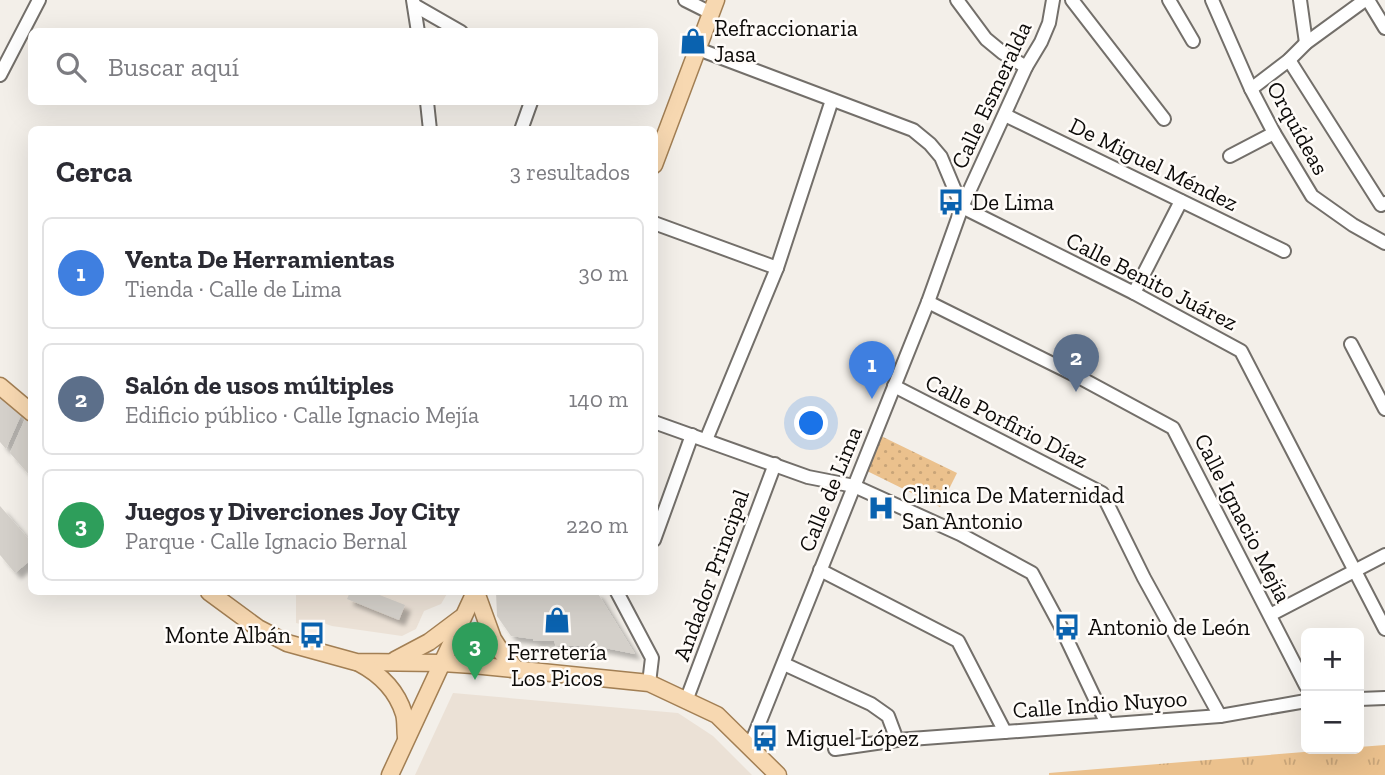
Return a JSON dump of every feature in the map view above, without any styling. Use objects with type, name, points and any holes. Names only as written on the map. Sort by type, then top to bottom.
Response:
[{"type":"main road","points":[[658,154],[714,7]]},
{"type":"main road","points":[[0,386],[28,410]]},
{"type":"main road","points":[[213,595],[258,628],[287,643],[356,662],[375,672],[393,691],[405,715],[406,740]]},
{"type":"main road","points":[[390,775],[474,595]]},
{"type":"main road","points":[[476,595],[493,639],[517,670]]},
{"type":"main road","points":[[391,662],[429,642],[463,616]]},
{"type":"main road","points":[[356,662],[442,663],[649,683],[717,715],[778,775]]},
{"type":"street","points":[[0,75],[39,0]]},
{"type":"street","points":[[685,0],[714,7]]},
{"type":"street","points":[[957,0],[986,39],[1026,67]]},
{"type":"street","name":"Calle Esmeralda","points":[[962,207],[1026,67],[1041,42],[1049,23],[1053,0]]},
{"type":"street","points":[[1072,0],[1164,120]]},
{"type":"street","points":[[1169,0],[1193,41]]},
{"type":"street","name":"Orquídeas","points":[[1212,0],[1251,89],[1312,196],[1353,225],[1385,243]]},
{"type":"street","points":[[1300,0],[1306,43]]},
{"type":"street","points":[[1251,89],[1352,5],[1366,0],[1385,28]]},
{"type":"street","points":[[414,3],[417,28]]},
{"type":"street","points":[[414,3],[455,28]]},
{"type":"street","points":[[698,49],[913,130],[941,157],[962,207]]},
{"type":"street","points":[[1289,60],[1381,205],[1385,203]]},
{"type":"street","points":[[706,440],[777,268],[832,100]]},
{"type":"street","points":[[427,105],[430,126]]},
{"type":"street","points":[[522,126],[530,105]]},
{"type":"street","name":"De Miguel Méndez","points":[[1005,115],[1284,251]]},
{"type":"street","points":[[1230,156],[1274,133]]},
{"type":"street","points":[[1134,293],[1181,201]]},
{"type":"street","name":"Calle Benito Juárez","points":[[962,207],[1134,293],[1241,351],[1385,629]]},
{"type":"street","name":"Calle de Lima","points":[[750,746],[928,302],[962,207]]},
{"type":"street","points":[[658,224],[777,268]]},
{"type":"street","name":"Calle Ignacio Mejía","points":[[928,302],[1075,375],[1173,428],[1301,676]]},
{"type":"street","points":[[1352,345],[1384,404]]},
{"type":"street","name":"Calle Porfirio Díaz","points":[[894,386],[1102,494],[1144,578],[1220,716]]},
{"type":"street","points":[[658,423],[808,477],[854,486],[960,534],[1032,573],[1107,724]]},
{"type":"street","points":[[658,529],[692,435]]},
{"type":"street","name":"Andador Principal","points":[[686,701],[775,464]]},
{"type":"street","points":[[1270,615],[1385,555]]},
{"type":"street","points":[[820,570],[958,641],[1005,732]]},
{"type":"street","points":[[619,595],[652,658],[649,683]]},
{"type":"street","points":[[784,664],[871,704],[888,716],[897,740]]},
{"type":"street","points":[[1364,699],[1385,698]]},
{"type":"street","name":"Calle Indio Nuyoo","points":[[835,749],[897,740],[1220,716],[1301,702]]},
{"type":"shaded area","points":[[296,595],[446,595],[441,604],[424,611],[416,629],[402,636],[323,623],[320,629],[296,623]]},
{"type":"shaded area","points":[[453,693],[678,713],[713,736],[752,775],[415,775]]},
{"type":"green space","points":[[881,436],[957,473],[940,507],[867,471]]},
{"type":"green space","points":[[1385,745],[1385,775],[1049,775],[1301,752],[1364,754],[1364,747]]},
{"type":"building","points":[[0,392],[21,415],[6,449],[0,442]]},
{"type":"building","points":[[25,419],[28,422],[28,473],[10,453]]},
{"type":"building","points":[[0,506],[28,538],[28,562],[15,573],[0,555]]},
{"type":"building","points":[[349,595],[380,595],[405,605],[399,620],[347,599]]},
{"type":"building","name":"Ferretería Los Picos","points":[[496,595],[599,595],[635,654],[595,646],[556,646],[554,641],[533,641],[511,636],[497,616]]},
{"type":"place","name":"Refraccionaria Jasa","points":[[693,41]]},
{"type":"place","name":"De Lima","points":[[951,202]]},
{"type":"place","name":"Salón de usos múltiples","points":[[1076,392]]},
{"type":"place","name":"Venta De Herramientas","points":[[872,399]]},
{"type":"place","name":"Clinica De Maternidad San Antonio","points":[[881,508]]},
{"type":"place","name":"Ferretería Los Picos","points":[[557,620]]},
{"type":"place","name":"Antonio de León","points":[[1067,627]]},
{"type":"place","name":"Monte Albán","points":[[312,635]]},
{"type":"place","name":"Juegos y Diverciones Joy City","points":[[475,680]]},
{"type":"place","name":"Miguel López","points":[[765,738]]}]
